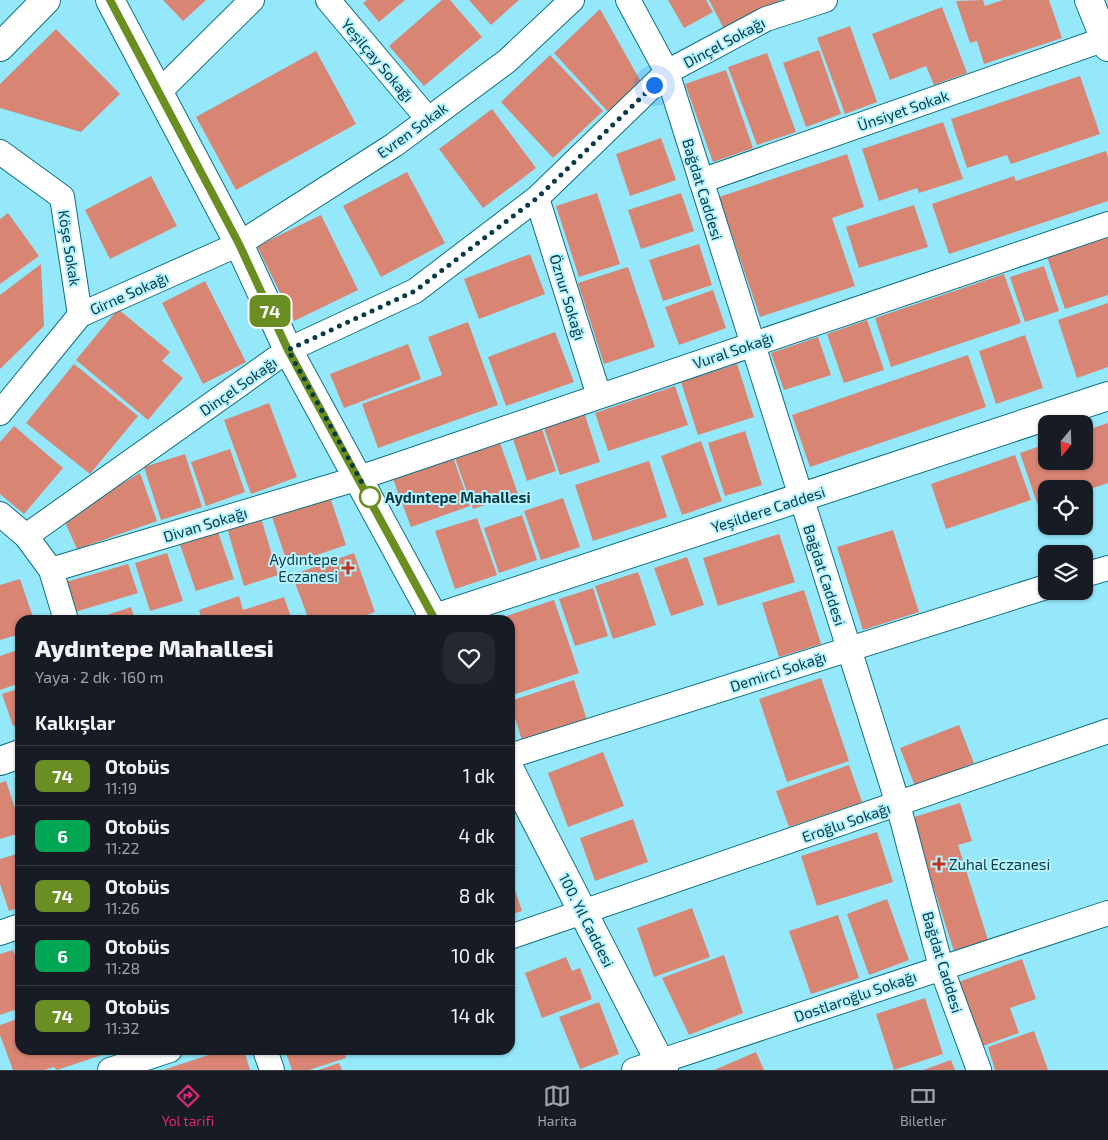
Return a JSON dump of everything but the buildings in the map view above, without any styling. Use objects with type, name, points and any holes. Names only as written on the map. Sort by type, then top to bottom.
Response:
[{"type":"street","points":[[0,47],[46,0]]},
{"type":"street","points":[[110,0],[239,244],[288,350],[359,478],[430,615]]},
{"type":"street","points":[[159,92],[252,0]]},
{"type":"street","name":"Yeşilçay Sokağı","points":[[328,0],[428,119]]},
{"type":"street","name":"Evren Sokak","points":[[239,244],[394,145],[507,61],[572,0]]},
{"type":"street","name":"Bağdat Caddesi","points":[[628,0],[667,72],[898,804],[941,967],[979,1070]]},
{"type":"street","name":"Dinçel Sokağı","points":[[26,536],[288,350],[415,291],[537,198],[667,72],[766,19],[825,0]]},
{"type":"street","points":[[1090,0],[1106,43]]},
{"type":"street","name":"Ünsiyet Sokak","points":[[701,181],[1106,43]]},
{"type":"street","name":"Köşe Sokak","points":[[0,152],[62,197],[80,315]]},
{"type":"street","name":"Öznur Sokağı","points":[[537,198],[599,396]]},
{"type":"street","name":"Vural Sokağı","points":[[359,478],[1108,224]]},
{"type":"street","name":"Girne Sokağı","points":[[0,413],[80,315],[239,244]]},
{"type":"street","name":"Yeşildere Caddesi","points":[[444,615],[1108,396]]},
{"type":"street","name":"Divan Sokağı","points":[[51,570],[359,478]]},
{"type":"street","points":[[0,514],[26,536],[51,570],[64,615]]},
{"type":"street","points":[[1093,573],[1108,568]]},
{"type":"street","name":"Demirci Sokağı","points":[[515,754],[1038,589]]},
{"type":"street","name":"Eroğlu Sokağı","points":[[515,935],[1108,731]]},
{"type":"street","points":[[0,760],[15,756]]},
{"type":"street","name":"100. Yıl Caddesi","points":[[515,780],[661,1066]]},
{"type":"street","name":"Dostlaroğlu Sokağı","points":[[634,1070],[661,1066],[941,967],[1108,913]]},
{"type":"street","points":[[0,933],[15,928]]},
{"type":"street","points":[[110,1070],[155,1055]]},
{"type":"street","points":[[267,1055],[272,1070]]},
{"type":"bus line","name":"74","points":[[110,0],[239,244],[288,350],[432,615]]},
{"type":"place","name":"Aydıntepe Mahallesi","points":[[370,497]]},
{"type":"place","name":"Aydıntepe Eczanesi","points":[[348,568]]},
{"type":"place","name":"Zuhal Eczanesi","points":[[939,864]]},
{"type":"route","points":[[370,497],[288,350],[415,291],[537,198],[654,85]]}]
